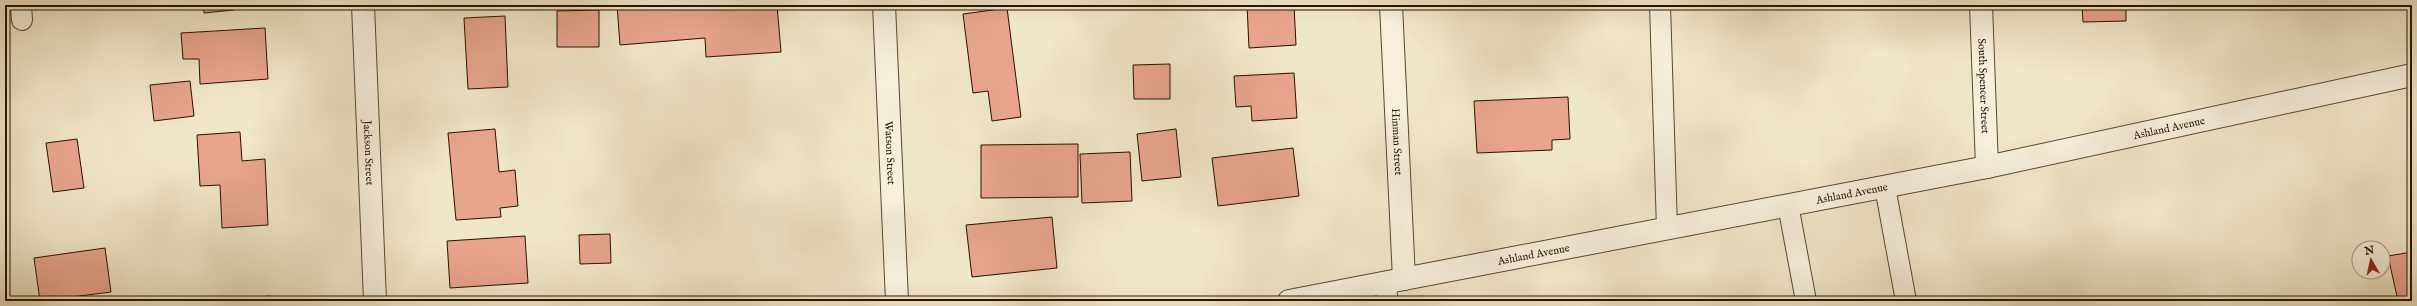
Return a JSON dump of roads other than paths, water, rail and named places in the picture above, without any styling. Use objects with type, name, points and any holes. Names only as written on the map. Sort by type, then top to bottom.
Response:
[{"type":"street","name":"Jackson Street","points":[[363,5],[375,301]]},
{"type":"street","name":"Watson Street","points":[[884,5],[898,301]]},
{"type":"street","name":"Hinman Street","points":[[1391,5],[1392,288]]},
{"type":"street","name":"South Spencer Street","points":[[1980,5],[1987,167]]},
{"type":"street","name":"Ashland Avenue","points":[[1290,301],[1392,288],[1667,228],[1987,167],[2412,75]]},
{"type":"lane","points":[[1660,5],[1667,228]]},
{"type":"lane","points":[[1885,186],[1906,301]]},
{"type":"lane","points":[[1788,205],[1806,301]]}]
